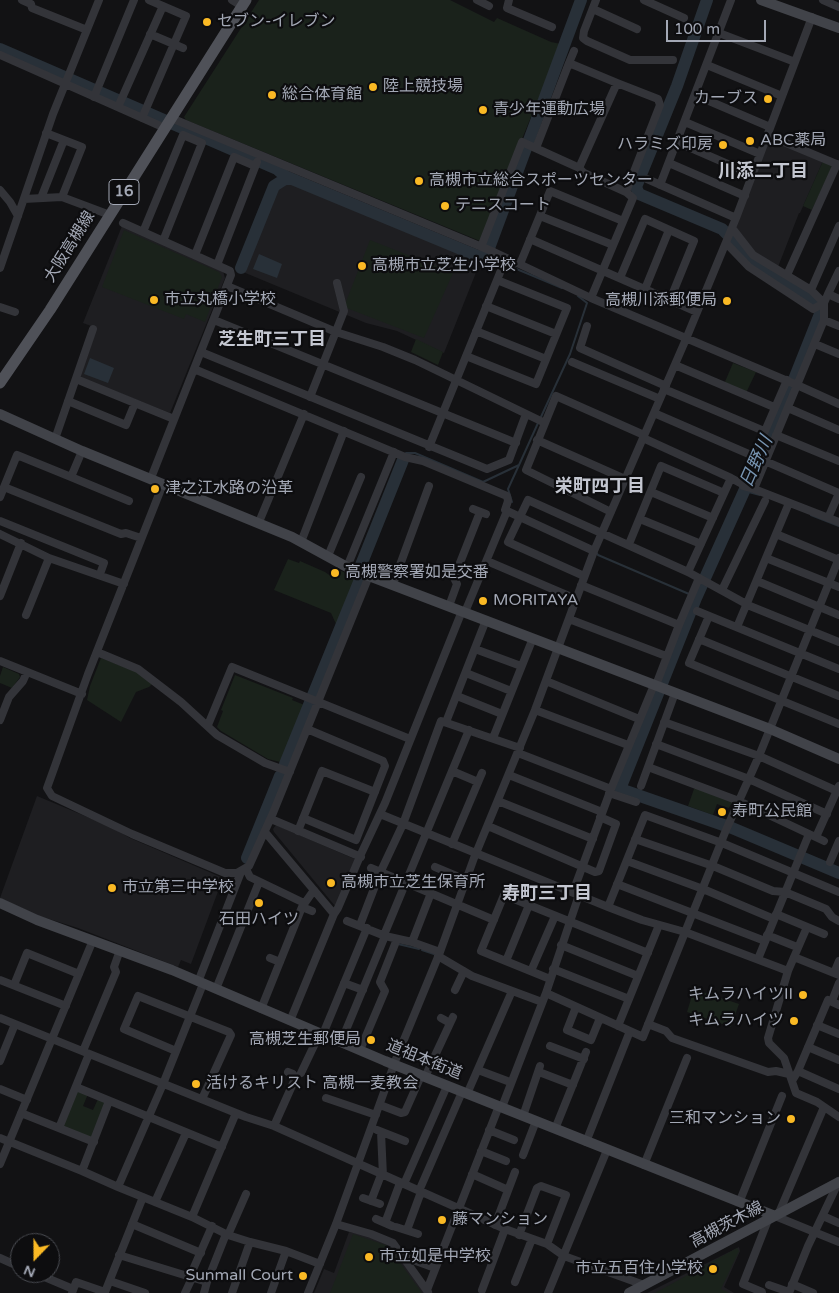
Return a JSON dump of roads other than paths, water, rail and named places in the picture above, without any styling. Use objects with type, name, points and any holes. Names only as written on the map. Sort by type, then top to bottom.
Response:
[{"type":"main road","name":"大阪高槻線","points":[[0,383],[44,318],[244,3]]},
{"type":"street","points":[[22,0],[31,4],[32,8],[87,30]]},
{"type":"street","points":[[0,268],[46,133],[99,0]]},
{"type":"street","points":[[94,97],[134,0]]},
{"type":"street","points":[[142,118],[186,16],[149,0]]},
{"type":"street","points":[[232,0],[244,3]]},
{"type":"street","points":[[478,0],[489,6]]},
{"type":"street","points":[[509,0],[507,8],[552,27]]},
{"type":"street","points":[[596,0],[584,31],[584,38],[587,41],[630,60],[673,60]]},
{"type":"street","points":[[644,0],[684,18]]},
{"type":"street","points":[[660,185],[732,0]]},
{"type":"street","points":[[761,0],[839,28]]},
{"type":"street","points":[[823,0],[839,7]]},
{"type":"street","points":[[118,107],[163,6]]},
{"type":"street","points":[[593,9],[637,30]]},
{"type":"street","points":[[308,1293],[336,1224],[394,1065],[439,954],[476,853],[535,710],[584,576],[698,312],[745,196],[812,17]]},
{"type":"street","points":[[719,33],[795,62]]},
{"type":"street","points":[[150,34],[183,48]]},
{"type":"street","points":[[535,147],[574,51]]},
{"type":"street","points":[[0,55],[142,118],[193,128],[257,161],[494,252],[591,298],[839,404]]},
{"type":"street","points":[[569,63],[658,99],[660,105],[626,192]]},
{"type":"street","points":[[707,65],[782,96]]},
{"type":"street","points":[[580,168],[617,83]]},
{"type":"street","points":[[695,95],[838,164],[786,275]]},
{"type":"street","points":[[685,122],[760,154]]},
{"type":"street","points":[[189,138],[193,128]]},
{"type":"street","points":[[46,133],[82,147],[62,197]]},
{"type":"street","points":[[142,232],[183,135],[202,143],[163,241]]},
{"type":"street","points":[[41,198],[64,140]]},
{"type":"street","points":[[483,248],[522,142],[535,147],[580,168],[584,174],[626,192],[633,198],[591,298]]},
{"type":"street","points":[[677,142],[753,175]]},
{"type":"street","points":[[195,255],[234,157],[257,161]]},
{"type":"street","points":[[217,265],[257,161]]},
{"type":"street","points":[[669,163],[745,196]]},
{"type":"street","points":[[647,179],[736,218]]},
{"type":"street","points":[[0,190],[18,216]]},
{"type":"street","points":[[520,264],[550,191],[623,222]]},
{"type":"street","points":[[24,199],[62,197],[110,215]]},
{"type":"street","points":[[540,216],[613,246]]},
{"type":"street","points":[[620,278],[645,219],[694,241],[670,300]]},
{"type":"street","points":[[123,223],[230,271],[231,275],[151,478]]},
{"type":"street","points":[[811,290],[839,226]]},
{"type":"street","points":[[732,228],[753,255],[811,290],[824,303]]},
{"type":"street","points":[[645,289],[669,230]]},
{"type":"street","points":[[530,239],[698,312]]},
{"type":"street","points":[[726,243],[749,267],[813,309],[824,303]]},
{"type":"street","points":[[429,447],[506,258]]},
{"type":"street","points":[[757,272],[764,262]]},
{"type":"street","points":[[742,484],[774,407],[792,383],[814,344],[824,320],[824,303],[839,271]]},
{"type":"street","points":[[466,356],[536,384],[567,308],[497,280]]},
{"type":"street","points":[[310,397],[344,311],[337,283]]},
{"type":"street","points":[[227,286],[336,332],[383,347],[415,360],[545,422]]},
{"type":"street","points":[[828,294],[839,299]]},
{"type":"street","points":[[486,306],[556,334]]},
{"type":"street","points":[[0,307],[15,312]]},
{"type":"street","points":[[214,320],[516,443]]},
{"type":"street","points":[[824,320],[839,326]]},
{"type":"street","points":[[587,326],[580,348],[665,388],[764,431]]},
{"type":"street","points":[[55,439],[93,329]]},
{"type":"street","points":[[476,331],[546,359]]},
{"type":"street","points":[[814,344],[839,354]]},
{"type":"street","points":[[201,352],[429,447],[487,469],[509,460],[526,414]]},
{"type":"street","points":[[572,362],[660,399]]},
{"type":"street","points":[[675,365],[774,407]]},
{"type":"street","points":[[194,369],[394,452],[423,461],[507,496],[508,500],[505,510],[507,511],[487,561],[463,611],[380,814],[334,914],[290,1021]]},
{"type":"street","points":[[76,379],[174,419]]},
{"type":"street","points":[[754,489],[788,408],[792,383]]},
{"type":"street","points":[[611,512],[526,470],[556,396],[644,436],[731,478],[751,490],[754,489],[839,522]]},
{"type":"street","points":[[68,401],[126,425],[134,403]]},
{"type":"street","points":[[788,408],[839,430]]},
{"type":"street","points":[[654,413],[839,493],[828,518]]},
{"type":"street","points":[[0,414],[82,451],[259,522],[369,576],[770,729],[839,758]]},
{"type":"street","points":[[259,522],[304,414]]},
{"type":"street","points":[[301,542],[344,431]]},
{"type":"street","points":[[776,435],[839,461]]},
{"type":"street","points":[[537,440],[625,479]]},
{"type":"street","points":[[71,477],[82,451]]},
{"type":"street","points":[[347,566],[394,452]]},
{"type":"street","points":[[0,497],[18,455],[129,501]]},
{"type":"street","points":[[629,544],[661,466],[724,493]]},
{"type":"street","points":[[328,556],[361,477]]},
{"type":"street","points":[[688,572],[731,478]]},
{"type":"street","points":[[163,484],[97,652],[47,790],[50,795],[132,834],[225,873],[233,874],[243,871]]},
{"type":"street","points":[[393,584],[429,486]]},
{"type":"street","points":[[4,487],[121,534],[126,533],[142,538]]},
{"type":"street","points":[[650,492],[713,518]]},
{"type":"street","points":[[584,576],[508,542],[528,500],[688,572],[747,604],[839,642]]},
{"type":"street","points":[[722,590],[765,501]]},
{"type":"street","points":[[737,628],[789,503]]},
{"type":"street","points":[[449,606],[457,584],[454,578],[466,557],[480,511]]},
{"type":"street","points":[[507,511],[594,551]]},
{"type":"street","points":[[640,518],[701,544]]},
{"type":"street","points":[[0,521],[104,563],[100,574]]},
{"type":"street","points":[[0,534],[49,558],[100,574],[124,584]]},
{"type":"street","points":[[546,993],[643,1036],[839,559],[776,534]]},
{"type":"street","points":[[0,596],[21,543]]},
{"type":"street","points":[[26,616],[49,558]]},
{"type":"street","points":[[766,558],[839,587]]},
{"type":"street","points":[[487,561],[576,600]]},
{"type":"street","points":[[118,1187],[163,1084],[190,1016],[200,983],[243,871],[252,862],[290,772],[307,729],[313,700],[369,576]]},
{"type":"street","points":[[428,1292],[458,1208],[546,993],[569,922],[582,866],[610,791],[699,578]]},
{"type":"street","points":[[757,581],[839,615]]},
{"type":"street","points":[[581,585],[679,625]]},
{"type":"street","points":[[696,611],[839,669]]},
{"type":"street","points":[[708,616],[689,663],[839,724]]},
{"type":"street","points":[[569,619],[666,656]]},
{"type":"street","points":[[446,722],[486,620]]},
{"type":"street","points":[[493,738],[533,638]]},
{"type":"street","points":[[698,639],[839,696]]},
{"type":"street","points":[[475,649],[521,666]]},
{"type":"street","points":[[97,652],[138,669],[181,702],[217,735],[265,763],[290,772]]},
{"type":"street","points":[[0,661],[82,694]]},
{"type":"street","points":[[208,725],[232,666],[410,739]]},
{"type":"street","points":[[0,720],[9,697],[23,681],[27,672]]},
{"type":"street","points":[[466,673],[511,691]]},
{"type":"street","points":[[546,681],[639,719]]},
{"type":"street","points":[[641,786],[675,693]]},
{"type":"street","points":[[457,696],[502,714]]},
{"type":"street","points":[[535,710],[628,745]]},
{"type":"street","points":[[300,1073],[321,1034],[344,983],[380,873],[403,824],[441,721],[493,738],[636,802]]},
{"type":"street","points":[[664,722],[759,756],[838,788],[826,814],[798,861],[758,960]]},
{"type":"street","points":[[303,818],[356,840],[385,766],[383,761],[307,729]]},
{"type":"street","points":[[341,1042],[469,730]]},
{"type":"street","points":[[656,744],[749,779],[826,814]]},
{"type":"street","points":[[648,767],[739,801],[824,841]]},
{"type":"street","points":[[298,831],[322,771],[375,792]]},
{"type":"street","points":[[452,771],[478,782]]},
{"type":"street","points":[[452,844],[482,773]]},
{"type":"street","points":[[488,826],[595,872],[599,871],[616,824],[601,815],[509,775]]},
{"type":"street","points":[[498,801],[593,838]]},
{"type":"street","points":[[380,814],[608,907],[659,925],[686,932],[788,971]]},
{"type":"street","points":[[608,907],[645,815],[722,843],[839,892]]},
{"type":"street","points":[[270,819],[361,857]]},
{"type":"street","points":[[265,832],[334,914]]},
{"type":"street","points":[[635,839],[713,866],[773,891],[785,892],[826,909],[832,917],[839,920]]},
{"type":"street","points":[[830,862],[839,841]]},
{"type":"street","points":[[626,861],[824,934]]},
{"type":"street","points":[[435,867],[466,880]]},
{"type":"street","points":[[371,868],[494,920]]},
{"type":"street","points":[[243,871],[250,877],[312,911]]},
{"type":"street","points":[[216,989],[244,929],[259,882]]},
{"type":"street","points":[[617,884],[694,913],[797,947]]},
{"type":"street","points":[[262,1009],[303,906],[314,890]]},
{"type":"street","points":[[412,942],[431,893]]},
{"type":"street","points":[[550,979],[481,951],[504,895],[648,953]]},
{"type":"street","name":"道祖本街道","points":[[0,903],[37,920],[172,970],[394,1065],[839,1242]]},
{"type":"street","points":[[293,903],[303,906]]},
{"type":"street","points":[[506,961],[529,906]]},
{"type":"street","points":[[531,971],[555,916]]},
{"type":"street","points":[[347,920],[385,935],[412,942],[439,954],[472,976],[542,1002]]},
{"type":"street","points":[[618,1026],[659,925]]},
{"type":"street","points":[[807,927],[788,971],[768,1038],[769,1043],[784,1058],[796,1093],[817,1102],[839,1116]]},
{"type":"street","points":[[360,1050],[385,991],[380,982],[397,939]]},
{"type":"street","points":[[0,1164],[93,940]]},
{"type":"street","points":[[562,945],[638,976]]},
{"type":"street","points":[[58,1128],[76,1087],[86,1052],[116,972],[114,967],[120,950]]},
{"type":"street","points":[[14,985],[27,953],[79,974]]},
{"type":"street","points":[[794,957],[837,974],[839,961]]},
{"type":"street","points":[[270,958],[280,962]]},
{"type":"street","points":[[553,970],[629,999]]},
{"type":"street","points":[[455,990],[464,971]]},
{"type":"street","points":[[0,980],[66,1006]]},
{"type":"street","points":[[344,983],[363,990]]},
{"type":"street","points":[[791,1078],[798,1071],[828,1000],[835,1003],[839,983]]},
{"type":"street","points":[[407,1230],[420,1191],[465,1093],[478,1070],[512,991]]},
{"type":"street","points":[[176,1051],[124,1029],[138,996],[229,1032],[231,1035],[202,1099]]},
{"type":"street","points":[[576,1007],[567,1030],[592,1040],[600,1018]]},
{"type":"street","points":[[0,1018],[236,1113],[274,1126],[495,1225],[547,1244],[564,1256],[644,1285]]},
{"type":"street","points":[[380,1105],[401,1113],[405,1112],[452,1020],[441,1018]]},
{"type":"street","points":[[1,1056],[15,1024]]},
{"type":"street","points":[[648,1024],[666,1031],[672,1038],[681,1042],[768,1072],[776,1071],[791,1078]]},
{"type":"street","points":[[817,1025],[839,1034]]},
{"type":"street","points":[[586,1142],[630,1031]]},
{"type":"street","points":[[550,1046],[585,1056],[555,1129]]},
{"type":"street","points":[[808,1047],[839,1060]]},
{"type":"street","points":[[427,1049],[436,1053]]},
{"type":"street","points":[[644,1165],[687,1058]]},
{"type":"street","points":[[523,1116],[540,1069],[573,1085]]},
{"type":"street","points":[[478,1070],[510,1082]]},
{"type":"street","points":[[798,1071],[839,1088]]},
{"type":"street","points":[[274,1126],[295,1079],[293,1074],[288,1072]]},
{"type":"street","points":[[391,1225],[402,1184],[447,1086]]},
{"type":"street","points":[[76,1087],[222,1148]]},
{"type":"street","points":[[0,1089],[27,1100]]},
{"type":"street","points":[[739,1203],[782,1096]]},
{"type":"street","points":[[331,1097],[376,1115]]},
{"type":"street","points":[[82,1171],[109,1101]]},
{"type":"street","points":[[762,1293],[743,1284],[824,1107]]},
{"type":"street","points":[[192,1217],[236,1113]]},
{"type":"street","points":[[21,1114],[94,1142]]},
{"type":"street","points":[[523,1155],[536,1122]]},
{"type":"street","points":[[372,1128],[405,1141]]},
{"type":"street","points":[[489,1130],[514,1140]]},
{"type":"street","points":[[371,1201],[382,1175],[381,1132]]},
{"type":"street","points":[[156,1202],[186,1133]]},
{"type":"street","points":[[0,1138],[34,1150],[192,1217],[227,1234],[286,1251],[320,1264]]},
{"type":"street","points":[[548,1293],[607,1150]]},
{"type":"street","points":[[481,1151],[506,1161]]},
{"type":"street","points":[[495,1225],[515,1172]]},
{"type":"street","points":[[472,1174],[508,1190]]},
{"type":"street","points":[[769,1285],[789,1293],[808,1246],[838,1185]]},
{"type":"street","name":"高槻茨木線","points":[[629,1293],[838,1185]]},
{"type":"street","points":[[519,1235],[537,1188],[541,1186],[566,1195],[547,1244]]},
{"type":"street","points":[[204,1293],[227,1234],[246,1194]]},
{"type":"street","points":[[56,1283],[72,1291],[76,1282],[105,1292],[143,1197]]},
{"type":"street","points":[[363,1198],[380,1204]]},
{"type":"street","points":[[823,1216],[839,1223]]},
{"type":"street","points":[[376,1219],[418,1234]]},
{"type":"street","points":[[132,1224],[201,1253]]},
{"type":"street","points":[[336,1224],[371,1234],[390,1242],[428,1292]]},
{"type":"street","points":[[185,1293],[192,1278],[191,1274],[212,1226]]},
{"type":"street","points":[[482,1290],[505,1229]]},
{"type":"street","points":[[515,1282],[532,1239]]},
{"type":"street","points":[[232,1293],[250,1242]]},
{"type":"street","points":[[271,1293],[286,1251]]},
{"type":"street","points":[[119,1255],[207,1282]]},
{"type":"street","points":[[402,1256],[435,1268]]},
{"type":"street","points":[[110,1281],[145,1293]]},
{"type":"street","points":[[792,1284],[813,1293]]},
{"type":"waterway","points":[[241,268],[274,186],[285,179],[292,179],[485,259],[581,0]]},
{"type":"waterway","name":"日野川","points":[[707,0],[677,86],[636,187],[639,194],[722,229],[752,259],[812,299],[818,305],[820,314],[791,387],[696,598],[620,789],[732,828],[839,873]]},
{"type":"waterway","points":[[0,49],[277,169],[292,179]]},
{"type":"waterway","points":[[486,256],[502,263]]},
{"type":"waterway","points":[[507,265],[562,288]]},
{"type":"waterway","points":[[540,419],[570,354],[587,303],[578,296]]},
{"type":"waterway","points":[[405,455],[406,453],[415,453],[483,482],[519,465],[538,423]]},
{"type":"waterway","points":[[361,565],[403,460]]},
{"type":"waterway","points":[[512,502],[508,489],[519,465]]},
{"type":"waterway","points":[[745,491],[760,495]]},
{"type":"waterway","points":[[811,515],[839,526]]},
{"type":"waterway","points":[[596,552],[598,555],[689,594]]},
{"type":"waterway","points":[[285,764],[359,582]]},
{"type":"waterway","points":[[247,858],[280,776]]},
{"type":"waterway","points":[[398,944],[419,949]]},
{"type":"waterway","points":[[422,950],[434,954]]},
{"type":"place","name":"セブン-イレブン","points":[[207,22]]},
{"type":"place","name":"陸上競技場","points":[[373,87]]},
{"type":"place","name":"総合体育館","points":[[272,95]]},
{"type":"place","name":"カーブス","points":[[768,99]]},
{"type":"place","name":"青少年運動広場","points":[[483,110]]},
{"type":"place","name":"ABC薬局","points":[[750,141]]},
{"type":"place","name":"ハラミズ印房","points":[[723,145]]},
{"type":"place","name":"高槻市立総合スポーツセンター","points":[[419,181]]},
{"type":"place","name":"テニスコート","points":[[445,206]]},
{"type":"place","name":"高槻市立芝生小学校","points":[[362,266]]},
{"type":"place","name":"市立丸橋小学校","points":[[154,300]]},
{"type":"place","name":"高槻川添郵便局","points":[[727,301]]},
{"type":"place","name":"津之江水路の沿革","points":[[155,489]]},
{"type":"place","name":"高槻警察署如是交番","points":[[335,573]]},
{"type":"place","name":"MORITAYA","points":[[483,601]]},
{"type":"place","name":"寿町公民館","points":[[722,812]]},
{"type":"place","name":"高槻市立芝生保育所","points":[[331,883]]},
{"type":"place","name":"市立第三中学校","points":[[112,888]]},
{"type":"place","name":"石田ハイツ","points":[[259,903]]},
{"type":"place","name":"キムラハイツII","points":[[803,995]]},
{"type":"place","name":"キムラハイツ","points":[[794,1021]]},
{"type":"place","name":"高槻芝生郵便局","points":[[371,1040]]},
{"type":"place","name":"活けるキリスト 高槻一麦教会","points":[[196,1084]]},
{"type":"place","name":"三和マンション","points":[[791,1119]]},
{"type":"place","name":"藤マンション","points":[[442,1220]]},
{"type":"place","name":"市立如是中学校","points":[[369,1257]]},
{"type":"place","name":"市立五百住小学校","points":[[713,1269]]},
{"type":"place","name":"Sunmall Court","points":[[303,1276]]},
{"type":"district","name":"川添二丁目","points":[[763,172]]},
{"type":"district","name":"芝生町三丁目","points":[[272,340]]},
{"type":"district","name":"栄町四丁目","points":[[600,487]]},
{"type":"district","name":"寿町三丁目","points":[[547,894]]}]
